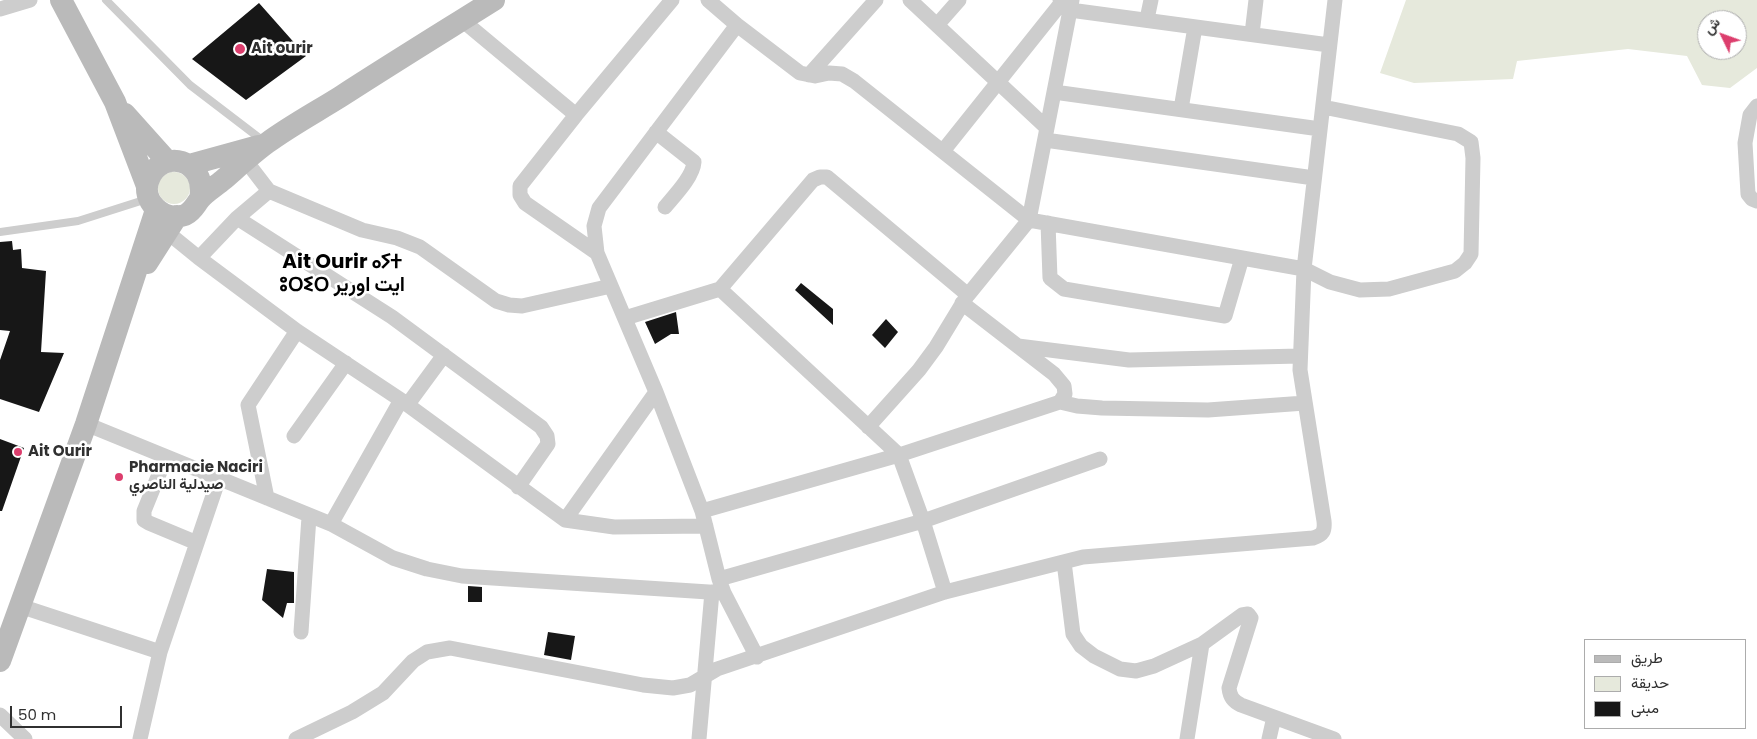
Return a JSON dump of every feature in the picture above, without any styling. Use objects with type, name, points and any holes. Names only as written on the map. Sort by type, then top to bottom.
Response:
[{"type":"street","points":[[0,9],[30,0]]},
{"type":"street","points":[[159,208],[191,211],[200,199],[266,143],[494,0]]},
{"type":"street","points":[[598,253],[525,203],[520,195],[520,186],[576,115],[672,0]]},
{"type":"street","points":[[708,0],[737,25],[800,73],[815,76],[829,73],[842,74],[854,81],[1029,220],[1304,269],[1330,282],[1360,290],[1389,289],[1455,271],[1465,263],[1471,254],[1473,158],[1471,142],[1458,134],[1323,107]]},
{"type":"street","points":[[809,75],[876,0]]},
{"type":"street","points":[[910,0],[998,82],[1046,134],[1314,178]]},
{"type":"street","points":[[937,26],[958,0]]},
{"type":"street","points":[[1146,19],[1151,0]]},
{"type":"street","points":[[1252,34],[1256,0]]},
{"type":"street","points":[[299,738],[352,712],[383,693],[413,661],[427,652],[450,648],[643,685],[674,688],[690,685],[717,669],[945,592],[1084,557],[1314,538],[1321,535],[1325,529],[1300,370],[1300,356],[1304,269],[1329,45],[1336,0]]},
{"type":"street","points":[[64,1],[115,102],[159,208],[200,258],[297,331],[404,402],[565,520],[614,527],[706,526]]},
{"type":"street","points":[[943,151],[998,82],[1066,3]]},
{"type":"street","points":[[1066,3],[1195,27],[1329,45]]},
{"type":"street","points":[[868,427],[919,370],[936,347],[965,299],[1029,220],[1054,92],[1066,3]]},
{"type":"street","points":[[462,20],[576,115]]},
{"type":"street","points":[[737,25],[599,208],[594,226],[598,253],[656,392],[702,511],[718,588],[757,657]]},
{"type":"street","points":[[1181,110],[1195,27]]},
{"type":"street","points":[[1054,92],[1320,129]]},
{"type":"street","points":[[115,102],[178,164],[196,172],[201,180],[200,199]]},
{"type":"street","points":[[1757,106],[1750,115],[1745,143],[1748,194],[1752,199],[1757,200]]},
{"type":"street","points":[[656,132],[694,162],[694,168],[665,207]]},
{"type":"street","points":[[0,661],[86,424],[130,288],[159,208],[149,178],[160,165],[178,164],[266,143]]},
{"type":"street","points":[[246,160],[269,191],[362,230],[397,238],[420,247],[496,301],[522,306],[611,286]]},
{"type":"street","points":[[625,318],[720,289],[813,180],[827,177],[1017,346],[1054,374],[1064,386],[1065,394],[1060,402]]},
{"type":"street","points":[[200,258],[237,218],[269,191]]},
{"type":"street","points":[[237,218],[392,317],[541,427],[547,436],[548,444],[518,487]]},
{"type":"street","points":[[1048,223],[1050,278],[1064,289],[1225,316],[1242,258]]},
{"type":"street","points":[[720,289],[899,455],[923,521],[945,592]]},
{"type":"street","points":[[267,498],[248,405],[297,331]]},
{"type":"street","points":[[1017,346],[1129,360],[1300,356]]},
{"type":"street","points":[[331,524],[404,402],[444,355]]},
{"type":"street","points":[[294,436],[346,363]]},
{"type":"street","points":[[565,520],[656,392]]},
{"type":"street","points":[[702,511],[899,455],[1060,402],[1077,406],[1102,408],[1208,410],[1305,403]]},
{"type":"street","points":[[86,424],[309,517],[331,524],[393,558],[427,569],[462,576],[718,588],[923,521],[1100,459]]},
{"type":"street","points":[[166,456],[144,511],[144,520],[149,524],[197,543]]},
{"type":"street","points":[[140,739],[160,652],[219,478]]},
{"type":"street","points":[[301,632],[309,517]]},
{"type":"street","points":[[1064,562],[1073,634],[1081,646],[1094,656],[1120,669],[1136,671],[1154,666],[1202,644],[1242,615],[1248,614],[1251,618],[1229,688],[1230,696],[1241,706],[1334,739]]},
{"type":"street","points":[[699,739],[704,675],[718,588]]},
{"type":"street","points":[[20,606],[160,652]]},
{"type":"street","points":[[1187,739],[1202,644]]},
{"type":"street","points":[[0,715],[25,739]]},
{"type":"street","points":[[1269,739],[1274,717]]},
{"type":"lane","points":[[106,0],[190,85],[266,143]]},
{"type":"lane","points":[[0,232],[78,222],[159,208]]},
{"type":"green space","points":[[1406,0],[1757,0],[1757,68],[1730,88],[1702,85],[1687,56],[1628,49],[1517,61],[1513,79],[1414,83],[1380,73]]},
{"type":"green space","points":[[174,172],[180,173],[185,177],[189,182],[189,194],[185,199],[180,203],[174,204],[168,203],[163,199],[159,194],[158,188],[159,182],[163,177],[168,173]]},
{"type":"building","points":[[259,3],[306,56],[246,100],[192,59]]},
{"type":"building","points":[[12,241],[13,250],[21,249],[22,268],[46,271],[41,352],[64,353],[39,412],[0,399],[0,360],[10,331],[0,330],[0,242]]},
{"type":"building","points":[[801,283],[833,309],[833,325],[795,290]]},
{"type":"building","points":[[676,312],[679,334],[671,334],[655,344],[645,322]]},
{"type":"building","points":[[886,319],[898,332],[885,348],[872,335]]},
{"type":"building","points":[[0,439],[24,448],[2,511],[0,511]]},
{"type":"building","points":[[267,569],[294,572],[294,603],[287,603],[283,618],[262,600]]},
{"type":"building","points":[[468,586],[482,587],[482,602],[468,602]]},
{"type":"building","points":[[548,632],[575,636],[571,660],[544,655]]},
{"type":"place","name":"Ait ourir","points":[[240,49]]},
{"type":"place","name":"Ait Ourir","points":[[18,452]]},
{"type":"place","name":"Pharmacie Naciri صيدلية الناصري","points":[[119,477]]},
{"type":"district","name":"Ait Ourir ⴰⵢⵜ ⵓⵔⵉⵔ ايت اورير","points":[[342,274]]}]
